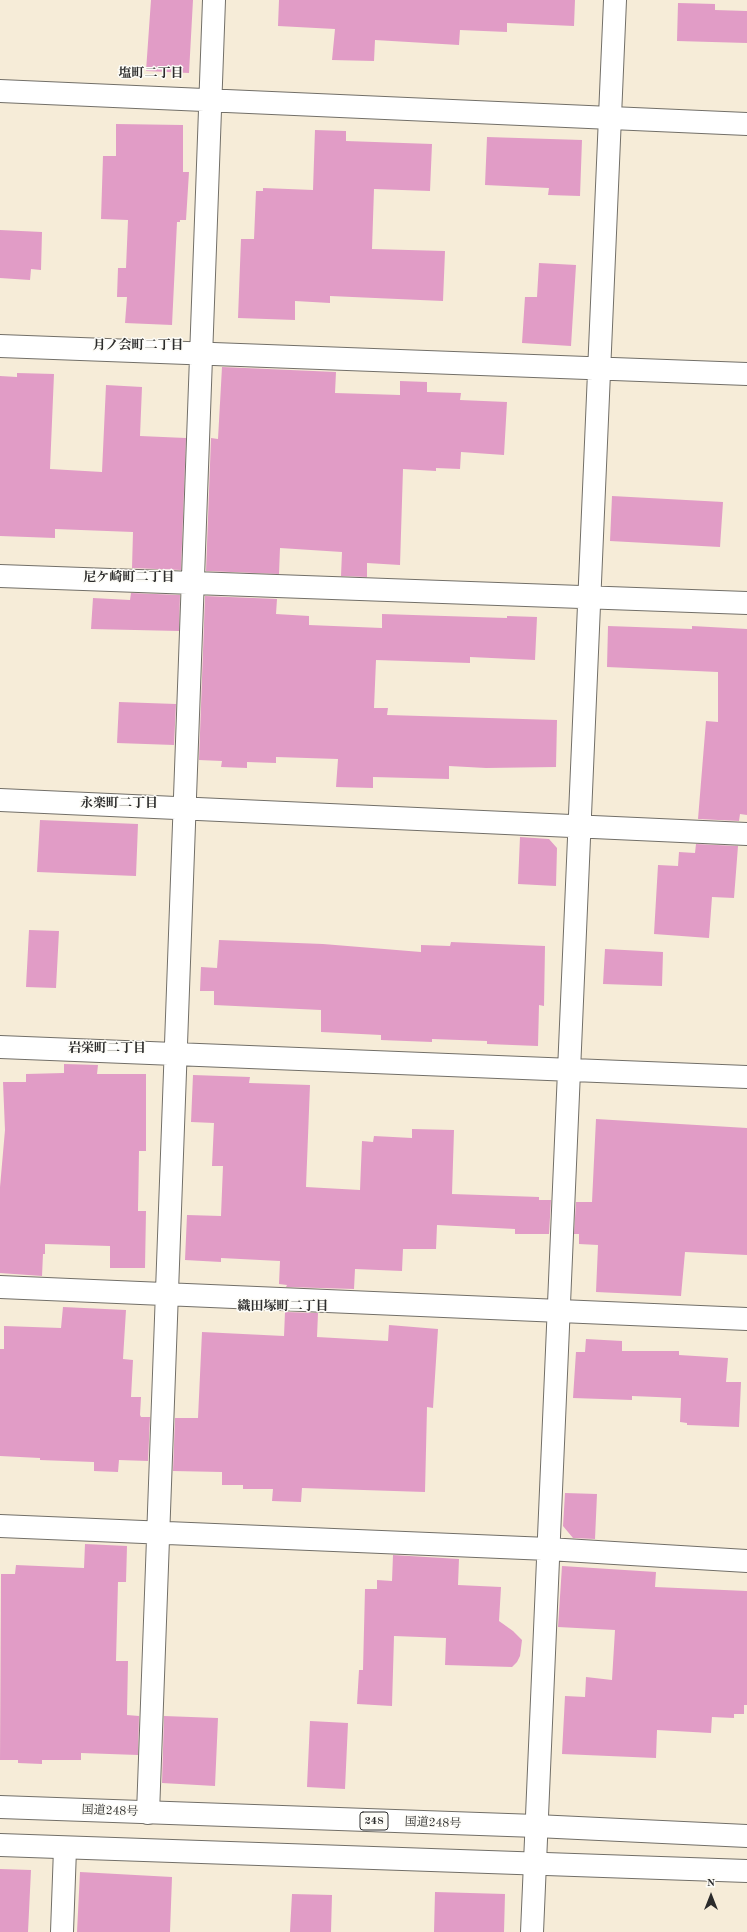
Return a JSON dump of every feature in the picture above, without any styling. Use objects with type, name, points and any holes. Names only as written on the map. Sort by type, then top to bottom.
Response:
[{"type":"main road","points":[[148,1813],[214,0]]},
{"type":"main road","points":[[532,1932],[615,0]]},
{"type":"main road","points":[[0,91],[747,124]]},
{"type":"main road","points":[[0,346],[747,374]]},
{"type":"main road","points":[[0,576],[747,603]]},
{"type":"main road","points":[[0,800],[747,834]]},
{"type":"main road","points":[[0,1047],[747,1077]]},
{"type":"main road","points":[[0,1286],[747,1319]]},
{"type":"main road","points":[[0,1526],[548,1549],[747,1561]]},
{"type":"main road","name":"国道248号","points":[[0,1807],[536,1826],[747,1836]]},
{"type":"main road","points":[[0,1846],[534,1863],[747,1872]]},
{"type":"main road","points":[[62,1932],[65,1849]]},
{"type":"building","points":[[151,0],[193,0],[189,73],[146,71]]},
{"type":"building","points":[[279,0],[575,0],[574,26],[507,23],[507,32],[460,30],[459,45],[375,40],[374,61],[332,60],[335,29],[278,26]]},
{"type":"building","points":[[678,3],[715,4],[715,10],[747,11],[747,43],[677,41]]},
{"type":"building","points":[[116,124],[183,125],[183,172],[189,172],[186,220],[180,220],[180,222],[177,222],[172,325],[125,323],[127,297],[117,297],[118,268],[126,268],[128,220],[101,219],[103,156],[116,156]]},
{"type":"building","points":[[315,130],[346,131],[346,141],[432,144],[430,191],[374,189],[372,249],[445,251],[443,301],[330,296],[330,303],[295,301],[295,320],[238,318],[241,239],[254,239],[256,191],[263,191],[263,188],[313,190]]},
{"type":"building","points":[[487,137],[582,140],[580,196],[548,195],[549,188],[485,185]]},
{"type":"building","points":[[0,230],[42,232],[41,270],[31,269],[30,280],[0,278]]},
{"type":"building","points":[[539,263],[576,265],[571,346],[522,343],[525,297],[537,297]]},
{"type":"building","points":[[222,367],[336,372],[335,393],[400,395],[400,381],[427,382],[427,392],[461,393],[460,400],[507,402],[504,455],[461,452],[460,469],[436,468],[436,471],[403,469],[400,565],[367,563],[367,577],[341,576],[342,552],[280,548],[279,574],[206,571],[211,438],[218,439]]},
{"type":"building","points":[[17,373],[54,374],[50,469],[102,472],[106,385],[142,387],[140,436],[186,438],[181,570],[132,568],[133,532],[55,529],[55,538],[0,536],[0,376],[17,377]]},
{"type":"building","points":[[612,496],[723,502],[720,547],[610,541]]},
{"type":"building","points":[[131,593],[180,595],[179,631],[91,629],[93,598],[130,600]]},
{"type":"building","points":[[205,596],[277,599],[276,614],[309,616],[309,625],[382,628],[382,614],[507,618],[507,616],[537,617],[535,660],[470,657],[470,663],[376,660],[374,708],[388,708],[387,715],[557,720],[556,767],[486,768],[449,766],[449,779],[373,777],[373,788],[336,787],[338,759],[276,757],[276,763],[247,762],[247,768],[221,767],[222,761],[199,760]]},
{"type":"building","points":[[608,626],[692,629],[692,626],[747,629],[747,815],[740,814],[739,821],[698,819],[706,721],[718,722],[718,672],[607,667]]},
{"type":"building","points":[[119,702],[176,704],[174,745],[117,743]]},
{"type":"building","points":[[40,820],[138,824],[136,876],[37,872]]},
{"type":"building","points":[[520,837],[549,839],[557,848],[556,886],[518,884]]},
{"type":"building","points":[[696,844],[738,846],[734,898],[712,897],[709,938],[654,934],[658,865],[678,866],[679,852],[695,853]]},
{"type":"building","points":[[29,930],[59,931],[56,988],[26,987]]},
{"type":"building","points":[[219,940],[323,944],[421,952],[421,945],[450,946],[451,942],[545,946],[544,1006],[539,1005],[538,1046],[487,1044],[487,1041],[432,1039],[432,1042],[381,1040],[381,1035],[321,1032],[321,1010],[214,1005],[214,991],[200,991],[201,967],[217,968]]},
{"type":"building","points":[[605,949],[663,952],[662,986],[603,984]]},
{"type":"building","points":[[64,1064],[98,1065],[97,1074],[146,1074],[146,1151],[139,1151],[138,1211],[146,1211],[145,1268],[110,1268],[110,1246],[45,1244],[42,1276],[0,1273],[0,1187],[5,1130],[3,1082],[26,1082],[26,1074],[64,1073]]},
{"type":"building","points":[[193,1075],[250,1077],[249,1083],[310,1085],[306,1187],[360,1190],[362,1141],[373,1142],[374,1136],[412,1138],[412,1129],[454,1130],[452,1194],[539,1197],[539,1200],[551,1200],[549,1234],[515,1234],[515,1229],[437,1225],[436,1249],[403,1249],[402,1271],[355,1269],[354,1289],[286,1287],[287,1285],[279,1284],[280,1261],[221,1258],[221,1262],[185,1260],[187,1215],[221,1216],[223,1166],[212,1166],[214,1123],[191,1122]]},
{"type":"building","points":[[596,1119],[747,1128],[747,1255],[685,1252],[681,1296],[596,1292],[598,1245],[579,1244],[579,1234],[574,1234],[576,1202],[592,1202]]},
{"type":"building","points":[[63,1307],[126,1310],[123,1359],[133,1360],[131,1397],[141,1397],[140,1415],[141,1417],[150,1417],[148,1461],[119,1460],[118,1472],[94,1471],[94,1462],[40,1460],[40,1458],[0,1456],[0,1349],[4,1349],[4,1326],[61,1328]]},
{"type":"building","points":[[285,1312],[318,1313],[317,1337],[388,1341],[389,1325],[438,1329],[433,1408],[427,1407],[425,1492],[302,1488],[301,1502],[272,1501],[273,1489],[243,1489],[243,1485],[222,1485],[222,1472],[173,1471],[175,1418],[198,1418],[202,1332],[284,1336]]},
{"type":"building","points":[[586,1339],[622,1341],[622,1351],[679,1351],[679,1355],[728,1358],[726,1382],[741,1382],[739,1427],[687,1425],[687,1423],[680,1422],[681,1398],[632,1396],[632,1400],[573,1398],[576,1352],[585,1352]]},
{"type":"building","points":[[565,1493],[597,1494],[595,1539],[573,1538],[563,1526]]},
{"type":"building","points":[[85,1544],[127,1546],[126,1582],[118,1582],[116,1661],[128,1661],[127,1715],[139,1716],[138,1755],[81,1753],[81,1760],[42,1760],[42,1764],[18,1763],[18,1760],[0,1760],[1,1574],[15,1574],[16,1565],[84,1568]]},
{"type":"building","points":[[393,1555],[459,1559],[458,1585],[501,1587],[499,1621],[513,1631],[522,1640],[520,1656],[517,1662],[512,1667],[445,1665],[446,1638],[394,1636],[392,1706],[357,1704],[359,1670],[363,1670],[365,1589],[377,1589],[377,1580],[392,1581]]},
{"type":"building","points":[[562,1566],[656,1572],[655,1587],[747,1591],[747,1705],[744,1705],[744,1714],[734,1714],[734,1718],[712,1717],[711,1733],[657,1730],[656,1758],[562,1754],[565,1696],[585,1697],[586,1677],[612,1680],[615,1630],[558,1627]]},
{"type":"building","points":[[164,1716],[218,1718],[215,1786],[162,1783]]},
{"type":"building","points":[[310,1721],[348,1723],[345,1789],[307,1787]]},
{"type":"building","points":[[0,1869],[31,1870],[28,1932],[0,1932]]},
{"type":"building","points":[[80,1872],[172,1877],[170,1932],[77,1932]]},
{"type":"building","points":[[435,1892],[505,1894],[504,1932],[434,1932]]},
{"type":"building","points":[[292,1894],[332,1895],[331,1932],[290,1932]]},
{"type":"district","name":"塩町二丁目","points":[[151,74]]},
{"type":"district","name":"月ノ会町二丁目","points":[[138,346]]},
{"type":"district","name":"尼ケ崎町二丁目","points":[[129,578]]},
{"type":"district","name":"永楽町二丁目","points":[[119,804]]},
{"type":"district","name":"岩栄町二丁目","points":[[107,1049]]},
{"type":"district","name":"織田塚町二丁目","points":[[283,1307]]}]
